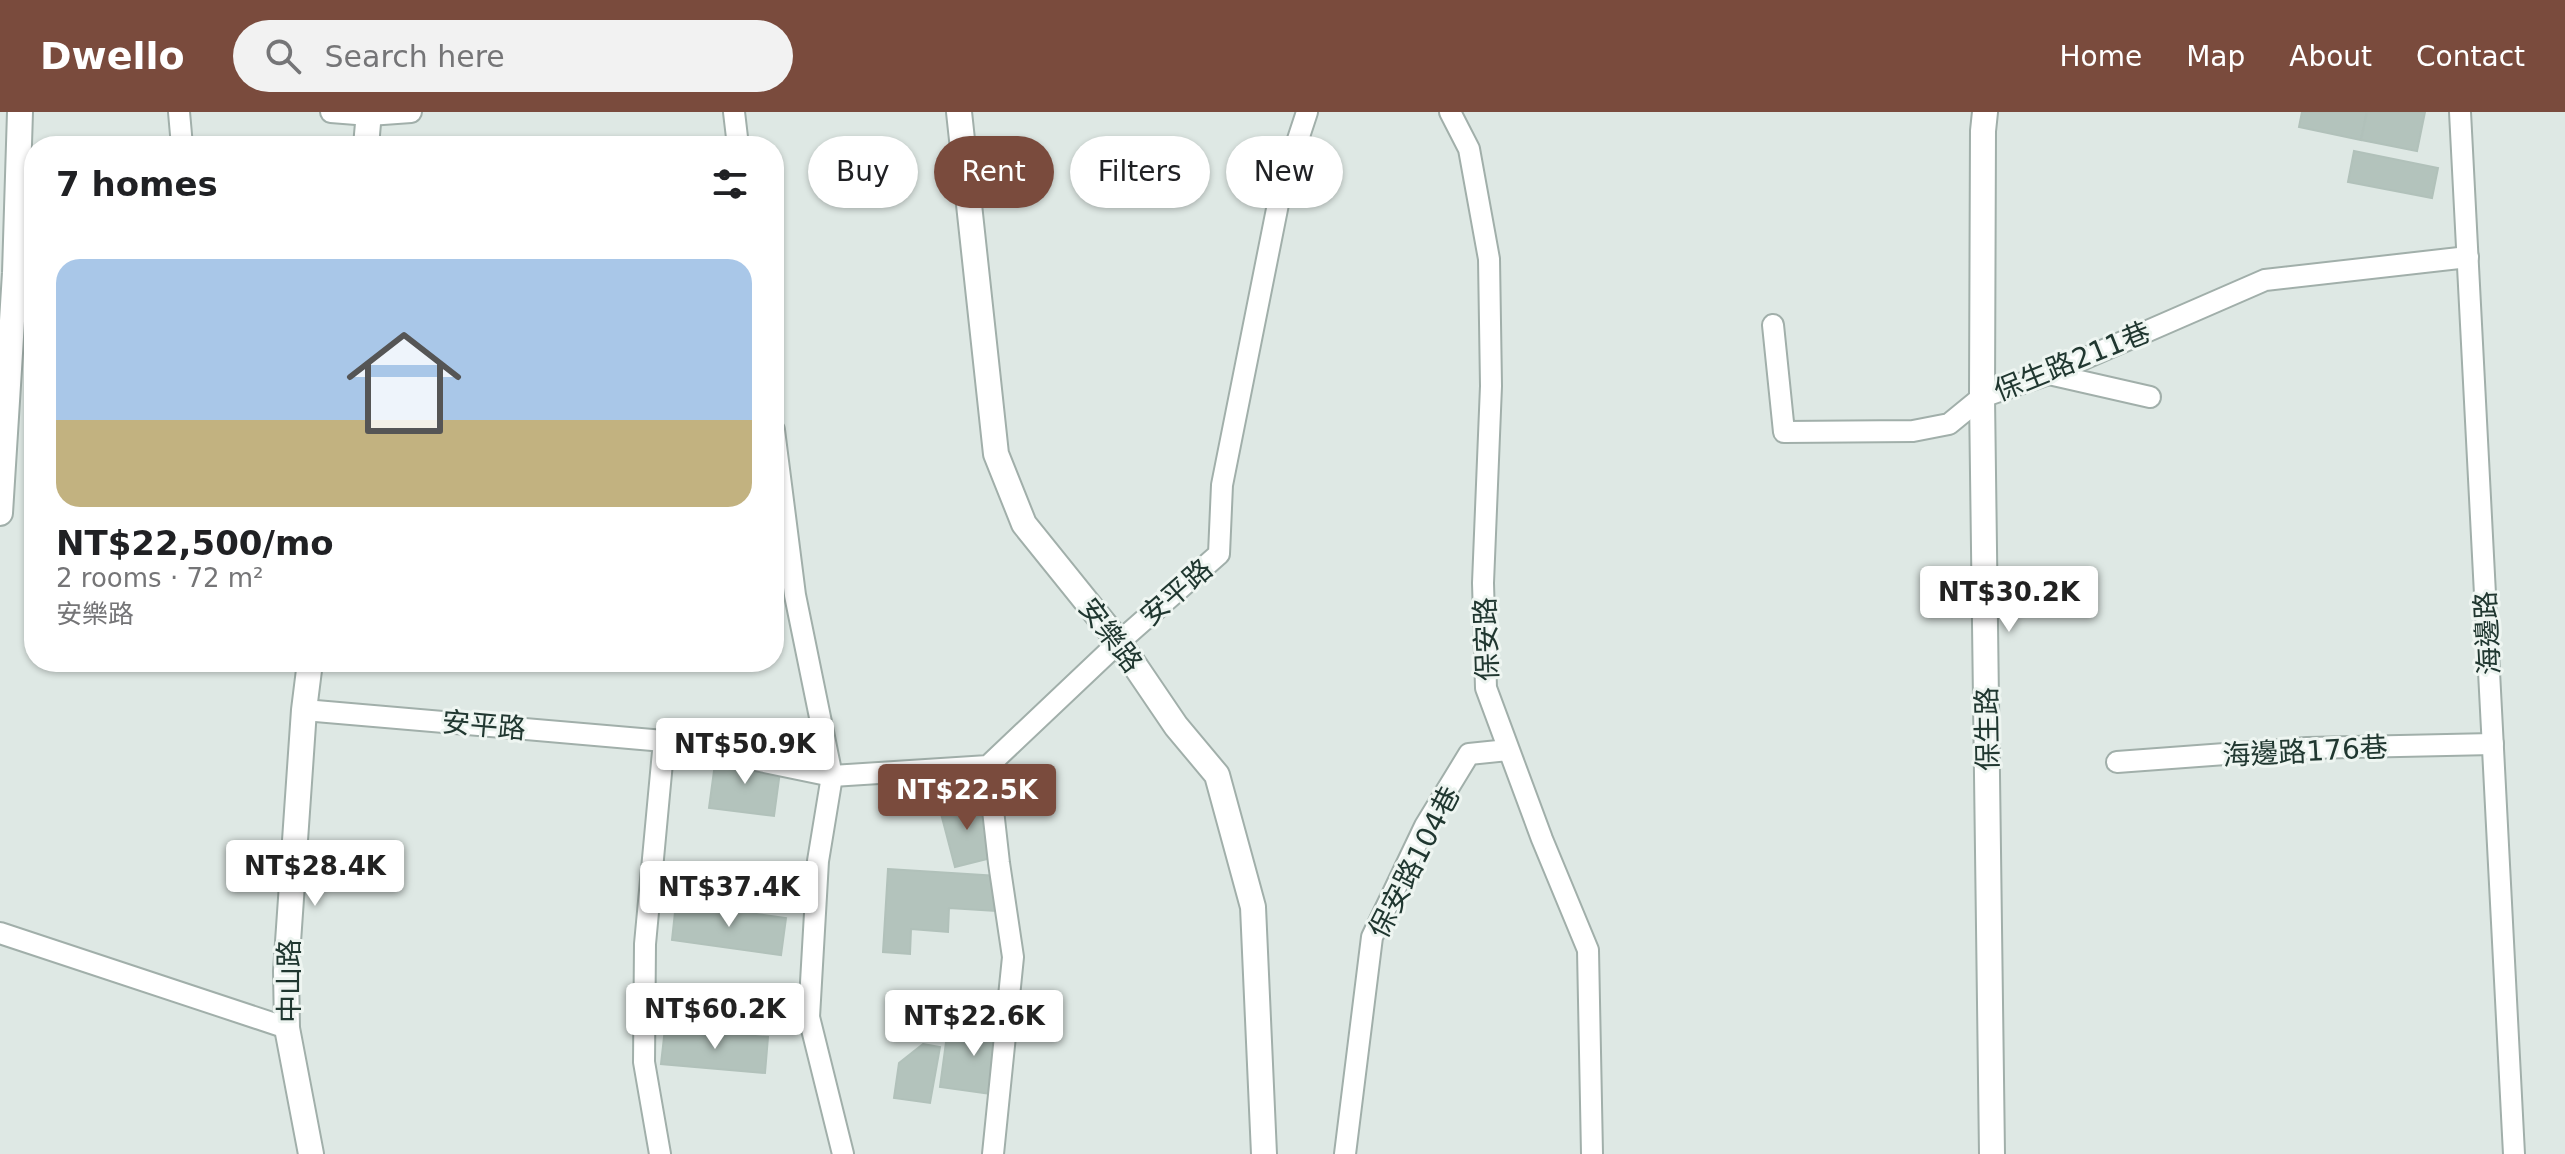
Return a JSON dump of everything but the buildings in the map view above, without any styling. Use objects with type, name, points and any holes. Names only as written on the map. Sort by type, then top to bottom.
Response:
[{"type":"street","points":[[0,513],[16,273],[20,112]]},
{"type":"street","name":"安樂路","points":[[959,112],[996,454],[1024,524],[1119,642],[1176,726],[1217,775],[1253,907],[1264,1154]]},
{"type":"street","name":"保生路","points":[[1985,112],[1982,397],[1992,1154]]},
{"type":"street","points":[[367,136],[369,113]]},
{"type":"street","name":"中山路","points":[[309,672],[286,971],[287,1028],[311,1154]]},
{"type":"lane","points":[[179,112],[181,136]]},
{"type":"lane","points":[[331,112],[411,112]]},
{"type":"lane","points":[[734,112],[737,136]]},
{"type":"lane","name":"安平路","points":[[988,766],[1119,642],[1219,554],[1222,485],[1280,194],[1307,112]]},
{"type":"lane","name":"保安路","points":[[1450,112],[1469,149],[1489,259],[1491,386],[1483,583],[1486,688],[1588,950],[1592,1154]]},
{"type":"lane","name":"海邊路","points":[[2460,112],[2514,1154]]},
{"type":"lane","name":"保生路211巷","points":[[1773,325],[1784,432],[1913,431],[1949,424],[1982,397],[2049,374],[2265,280],[2468,257]]},
{"type":"lane","points":[[2049,374],[2150,397]]},
{"type":"lane","points":[[784,509],[795,595],[832,776],[818,861],[809,1017],[843,1154]]},
{"type":"lane","name":"安平路","points":[[304,710],[664,741],[832,776]]},
{"type":"lane","points":[[660,1154],[644,1062],[645,944],[664,741]]},
{"type":"lane","name":"海邊路176巷","points":[[2117,762],[2307,748],[2493,744]]},
{"type":"lane","name":"保安路104巷","points":[[1345,1154],[1372,937],[1425,826],[1469,754],[1508,750]]},
{"type":"lane","points":[[832,776],[988,766],[1013,957],[993,1154]]},
{"type":"lane","points":[[0,933],[287,1028]]}]
